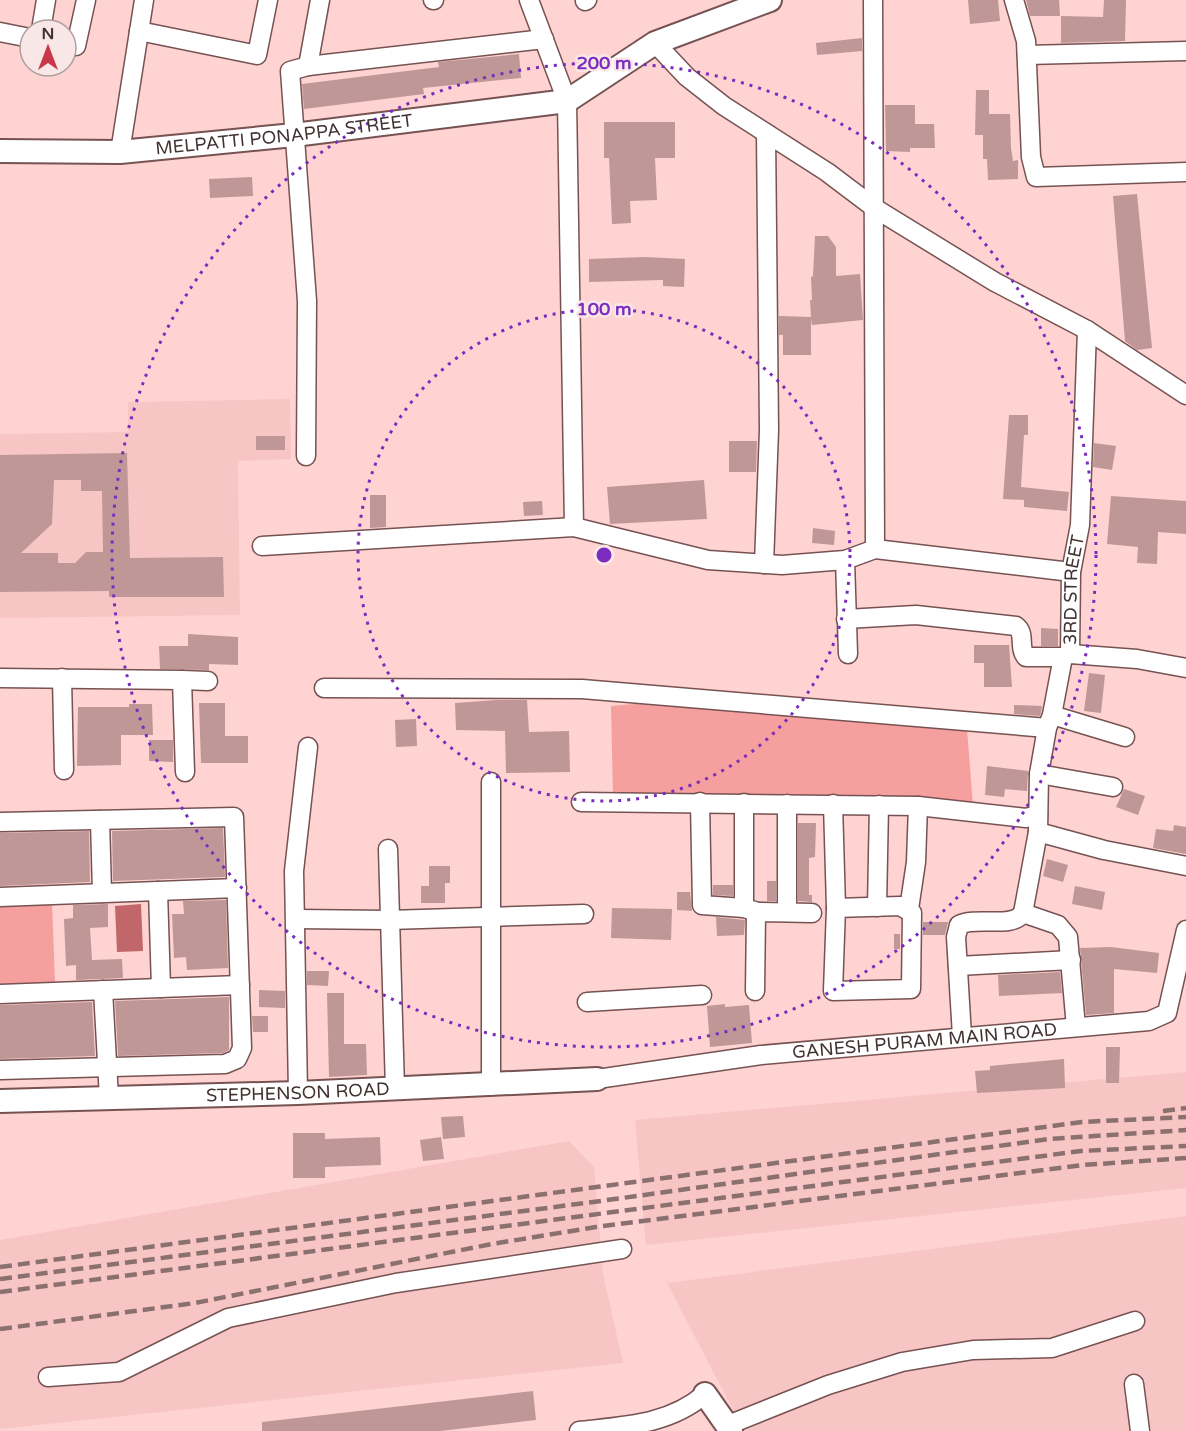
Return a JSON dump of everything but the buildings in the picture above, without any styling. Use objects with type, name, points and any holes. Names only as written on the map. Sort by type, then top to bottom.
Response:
[{"type":"main road","points":[[567,100],[655,43],[770,0]]},
{"type":"main road","name":"MELPATTI PONAPPA STREET","points":[[0,151],[120,152],[294,135],[567,100]]},
{"type":"main road","name":"STEPHENSON ROAD","points":[[0,1101],[491,1086],[597,1079]]},
{"type":"main road","points":[[700,1399],[724,1429]]},
{"type":"street","points":[[42,18],[46,0]]},
{"type":"street","points":[[78,37],[86,0]]},
{"type":"street","points":[[120,152],[144,0]]},
{"type":"street","points":[[308,66],[320,0]]},
{"type":"street","points":[[529,0],[567,100],[574,527]]},
{"type":"street","points":[[873,0],[876,210],[875,549]]},
{"type":"street","points":[[1014,0],[1026,41],[1031,157],[1036,177],[1186,172]]},
{"type":"street","points":[[139,31],[257,55],[264,1]]},
{"type":"street","points":[[0,32],[18,36]]},
{"type":"street","points":[[306,456],[307,301],[290,71],[308,66],[544,39]]},
{"type":"street","points":[[655,43],[696,84],[724,106],[827,172],[876,210],[995,282],[1087,330],[1186,394]]},
{"type":"street","points":[[1027,55],[1186,51]]},
{"type":"street","points":[[764,564],[770,430],[766,133]]},
{"type":"street","name":"3RD STREET","points":[[1023,913],[1038,823],[1040,774],[1049,721],[1067,655],[1071,572],[1080,525],[1087,330]]},
{"type":"street","points":[[262,546],[574,527],[708,560],[782,565],[845,560],[875,549],[1071,572]]},
{"type":"street","points":[[845,560],[848,654]]},
{"type":"street","points":[[846,619],[916,615],[1017,626],[1020,628],[1022,651],[1026,657],[1067,655],[1137,659],[1186,668]]},
{"type":"street","points":[[0,678],[208,681]]},
{"type":"street","points":[[62,678],[64,770]]},
{"type":"street","points":[[182,681],[185,772]]},
{"type":"street","points":[[324,688],[582,689],[1049,721],[1125,737]]},
{"type":"street","points":[[298,1093],[294,872],[308,747]]},
{"type":"street","points":[[1040,774],[1113,787]]},
{"type":"street","points":[[491,782],[491,1086]]},
{"type":"street","points":[[581,802],[918,806],[1026,818],[1104,850],[1186,866]]},
{"type":"street","points":[[700,802],[702,905],[812,913]]},
{"type":"street","points":[[744,803],[751,910],[755,916],[755,991]]},
{"type":"street","points":[[787,804],[787,912]]},
{"type":"street","points":[[833,804],[836,908],[833,991],[911,989],[912,919],[909,909],[916,862],[918,806]]},
{"type":"street","points":[[877,907],[879,805]]},
{"type":"street","points":[[0,822],[234,817],[242,1048],[237,1059],[225,1064],[0,1070]]},
{"type":"street","points":[[100,820],[102,893]]},
{"type":"street","points":[[388,849],[395,1089]]},
{"type":"street","points":[[0,897],[237,888]]},
{"type":"street","points":[[158,891],[161,988]]},
{"type":"street","points":[[836,908],[900,906],[909,909]]},
{"type":"street","points":[[962,1036],[956,937],[959,925],[967,921],[1014,920],[1023,913],[1064,930],[1068,937],[1076,1027]]},
{"type":"street","points":[[296,919],[389,920],[584,914]]},
{"type":"street","name":"GANESH PURAM MAIN ROAD","points":[[597,1079],[761,1055],[1149,1021],[1167,1012],[1186,930]]},
{"type":"street","points":[[958,966],[1071,960]]},
{"type":"street","points":[[0,994],[240,985]]},
{"type":"street","points":[[103,990],[109,1098]]},
{"type":"street","points":[[587,1002],[702,995]]},
{"type":"street","points":[[48,1377],[119,1372],[228,1318],[396,1282],[622,1249]]},
{"type":"street","points":[[724,1429],[828,1385],[902,1362],[973,1350],[1052,1348],[1135,1321]]},
{"type":"street","points":[[1134,1384],[1140,1431]]},
{"type":"street","points":[[579,1431],[657,1421],[700,1399]]},
{"type":"shaded area","points":[[290,399],[291,459],[238,461],[240,615],[0,618],[0,434],[128,432],[128,402]]},
{"type":"shaded area","points":[[645,703],[967,729],[973,806],[613,796],[611,706]]},
{"type":"shaded area","points":[[52,903],[55,983],[0,985],[0,904]]},
{"type":"shaded area","points":[[141,904],[143,951],[117,952],[115,906]]},
{"type":"shaded area","points":[[1186,1072],[1186,1188],[646,1245],[635,1120]]},
{"type":"shaded area","points":[[569,1141],[594,1167],[603,1274],[623,1363],[0,1429],[0,1240]]},
{"type":"shaded area","points":[[1186,1216],[1186,1431],[744,1431],[667,1283]]},
{"type":"railway","points":[[1163,1111],[1186,1108]]},
{"type":"railway","points":[[0,1267],[1082,1122],[1186,1117]]},
{"type":"railway","points":[[0,1279],[593,1202],[1049,1139],[1186,1130]]},
{"type":"railway","points":[[0,1292],[1081,1151],[1186,1146]]},
{"type":"railway","points":[[0,1329],[195,1303],[492,1244],[596,1227],[1083,1165],[1186,1158]]}]
